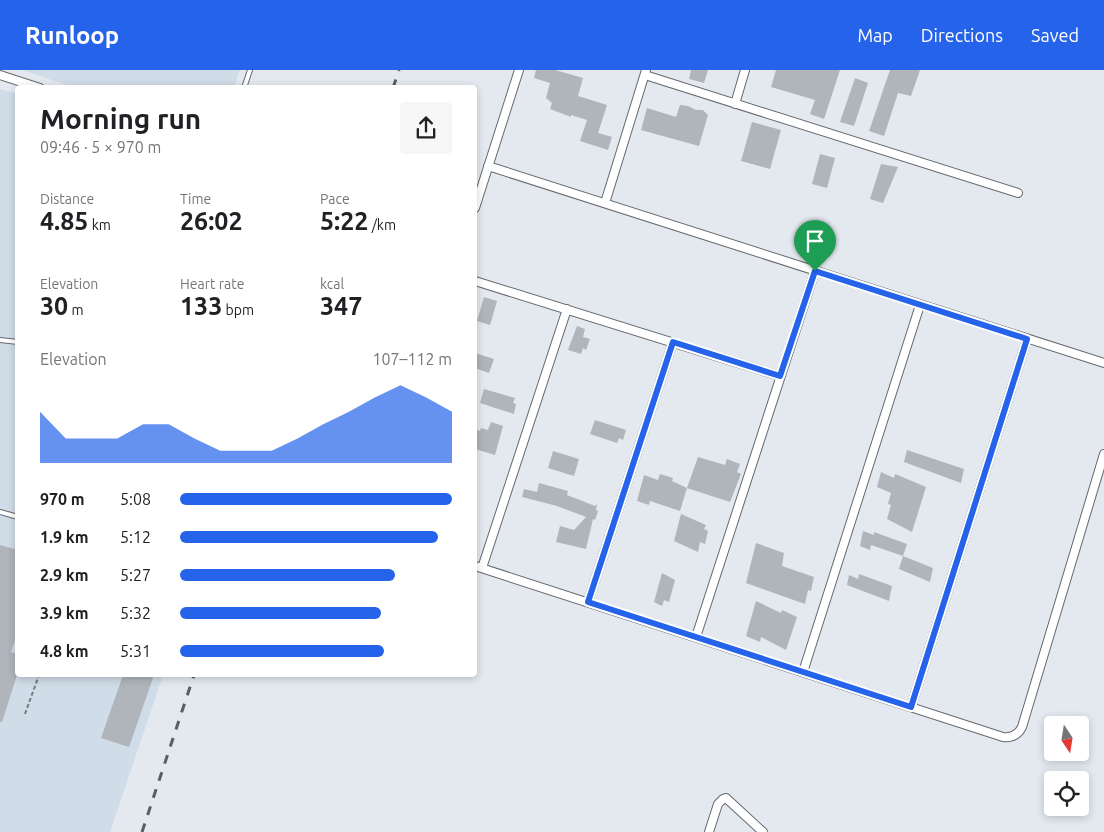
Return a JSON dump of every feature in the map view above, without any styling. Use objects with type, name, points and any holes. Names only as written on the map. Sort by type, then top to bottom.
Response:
[{"type":"street","points":[[477,202],[519,70]]},
{"type":"street","points":[[734,104],[745,70]]},
{"type":"street","points":[[3,73],[33,85]]},
{"type":"street","points":[[605,203],[646,73],[734,104],[1018,193]]},
{"type":"street","points":[[488,166],[1104,363]]},
{"type":"street","points":[[696,637],[815,271]]},
{"type":"street","points":[[477,282],[780,376]]},
{"type":"street","points":[[803,672],[920,305]]},
{"type":"street","points":[[567,309],[478,567],[1003,737],[1010,737],[1020,730],[1104,454]]},
{"type":"street","points":[[911,707],[1027,339]]},
{"type":"street","points":[[588,602],[673,342]]},
{"type":"street","points":[[709,832],[720,801],[726,798],[764,832]]},
{"type":"lane","points":[[245,85],[250,70]]},
{"type":"lane","points":[[0,340],[15,342]]},
{"type":"lane","points":[[0,512],[15,516]]},
{"type":"path","points":[[25,714],[38,677]]},
{"type":"shaded area","points":[[22,70],[240,70],[235,85],[67,85]]},
{"type":"shaded area","points":[[0,89],[15,93],[15,677],[162,677],[110,832],[0,832]]},
{"type":"building","points":[[536,70],[555,70],[583,78],[578,96],[607,105],[598,133],[612,137],[608,150],[580,141],[587,120],[571,115],[571,117],[550,109],[552,103],[546,98],[550,83],[534,78]]},
{"type":"building","points":[[691,70],[708,70],[704,83],[689,79]]},
{"type":"building","points":[[776,70],[840,70],[824,119],[810,114],[815,100],[771,87]]},
{"type":"building","points":[[890,70],[920,70],[911,96],[898,93],[884,136],[869,131]]},
{"type":"building","points":[[855,78],[868,83],[854,126],[840,122]]},
{"type":"building","points":[[680,105],[703,110],[708,115],[699,146],[641,130],[647,108],[676,117]]},
{"type":"building","points":[[752,122],[781,130],[770,169],[741,161]]},
{"type":"building","points":[[820,154],[835,158],[827,188],[812,184]]},
{"type":"building","points":[[881,164],[898,167],[883,203],[870,199]]},
{"type":"building","points":[[484,297],[497,301],[490,325],[477,321]]},
{"type":"building","points":[[577,326],[585,329],[583,337],[590,339],[586,350],[583,348],[581,354],[568,350]]},
{"type":"building","points":[[477,354],[494,359],[489,373],[477,369]]},
{"type":"building","points":[[484,389],[515,398],[513,403],[516,404],[514,414],[480,403]]},
{"type":"building","points":[[595,420],[626,430],[623,440],[619,438],[617,443],[590,434]]},
{"type":"building","points":[[491,422],[503,426],[495,455],[477,450],[477,430],[480,431],[481,428],[488,430]]},
{"type":"building","points":[[907,450],[964,469],[961,483],[904,462]]},
{"type":"building","points":[[553,451],[579,459],[574,476],[548,468]]},
{"type":"building","points":[[698,457],[725,465],[727,459],[740,464],[737,472],[741,474],[730,502],[687,488]]},
{"type":"building","points":[[881,472],[894,478],[895,474],[926,487],[912,532],[887,519],[891,505],[888,504],[891,493],[877,487]]},
{"type":"building","points":[[660,474],[673,478],[672,481],[687,488],[680,511],[650,501],[649,505],[637,501],[644,475],[658,480]]},
{"type":"building","points":[[539,483],[568,491],[567,495],[595,506],[597,504],[596,510],[598,511],[595,520],[593,519],[586,549],[556,542],[560,526],[574,530],[586,517],[557,506],[522,497],[524,489],[537,492]]},
{"type":"building","points":[[681,514],[706,525],[704,529],[708,531],[705,544],[700,542],[698,552],[674,541]]},
{"type":"building","points":[[863,531],[874,535],[874,532],[907,544],[903,556],[871,545],[870,550],[860,546]]},
{"type":"building","points":[[756,543],[784,553],[782,566],[814,577],[811,591],[808,590],[805,604],[746,583]]},
{"type":"building","points":[[0,545],[15,549],[15,640],[11,652],[15,653],[16,677],[2,722],[0,722]]},
{"type":"building","points":[[903,556],[933,568],[930,582],[899,569]]},
{"type":"building","points":[[662,573],[675,580],[669,602],[664,600],[662,606],[654,602]]},
{"type":"building","points":[[859,574],[892,586],[889,601],[847,585],[849,575],[858,579]]},
{"type":"building","points":[[756,601],[781,613],[782,610],[797,617],[786,650],[761,637],[760,642],[746,636]]},
{"type":"building","points":[[122,677],[153,677],[129,747],[101,738]]},
{"type":"railway","points":[[394,85],[399,70]]},
{"type":"railway","points":[[142,832],[193,677]]},
{"type":"route","points":[[815,271],[1027,339],[911,707],[588,602],[673,342],[780,376],[815,271]]}]
